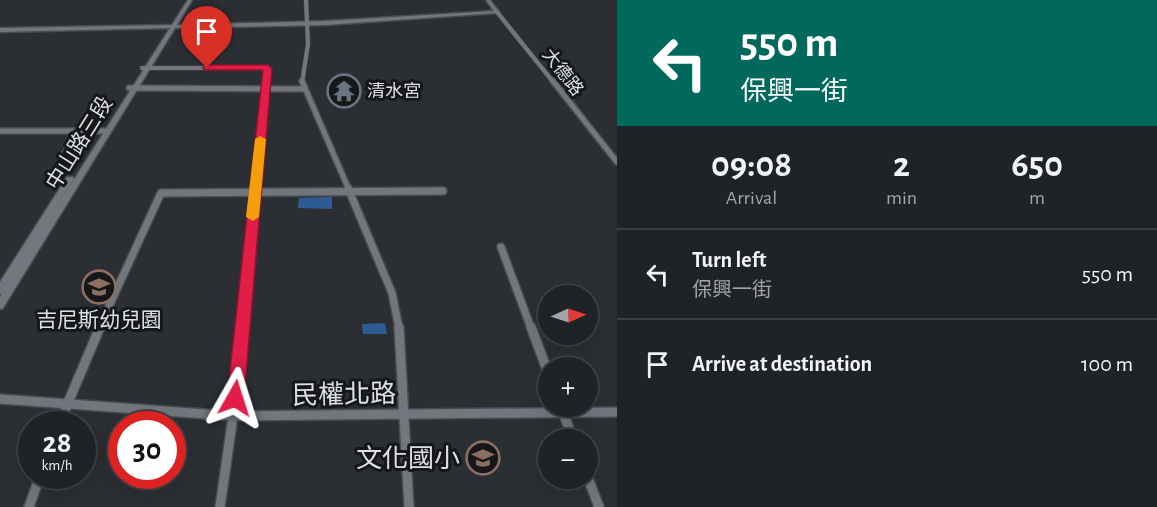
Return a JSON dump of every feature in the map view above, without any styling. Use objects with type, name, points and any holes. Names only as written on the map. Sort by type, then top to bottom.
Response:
[{"type":"main road","name":"中山路三段","points":[[172,26],[185,0]]},
{"type":"main road","name":"中山路三段","points":[[0,290],[190,0]]},
{"type":"main road","name":"大德路","points":[[488,0],[497,12]]},
{"type":"main road","points":[[0,30],[307,23],[497,12]]},
{"type":"main road","name":"中山路三段","points":[[0,305],[104,131]]},
{"type":"street","points":[[306,0],[308,46],[301,78],[304,89],[392,293],[400,344],[409,507]]},
{"type":"street","name":"大德路","points":[[497,12],[617,162]]},
{"type":"street","points":[[207,68],[221,25]]},
{"type":"street","points":[[145,68],[268,68],[233,416],[220,507]]},
{"type":"street","points":[[132,88],[304,89]]},
{"type":"street","points":[[0,131],[104,131]]},
{"type":"street","points":[[64,411],[162,193],[443,191]]},
{"type":"street","points":[[501,247],[542,357]]},
{"type":"street","name":"民權北路","points":[[0,399],[67,402],[233,416],[538,411]]},
{"type":"street","name":"民權北路","points":[[598,411],[617,412]]},
{"type":"street","points":[[29,507],[35,489]]},
{"type":"street","points":[[592,489],[599,507]]},
{"type":"building","points":[[65,146],[83,147],[77,157],[59,156]]},
{"type":"building","points":[[332,197],[332,209],[298,208],[299,198]]},
{"type":"building","points":[[385,323],[387,334],[363,334],[362,324]]},
{"type":"slow traffic","points":[[253,217],[260,139]]},
{"type":"place","name":"清水宮","points":[[344,91]]},
{"type":"place","name":"吉尼斯幼兒園","points":[[99,287]]},
{"type":"place","name":"文化國小","points":[[483,458]]},
{"type":"route","points":[[207,68],[268,68],[235,398]]}]
